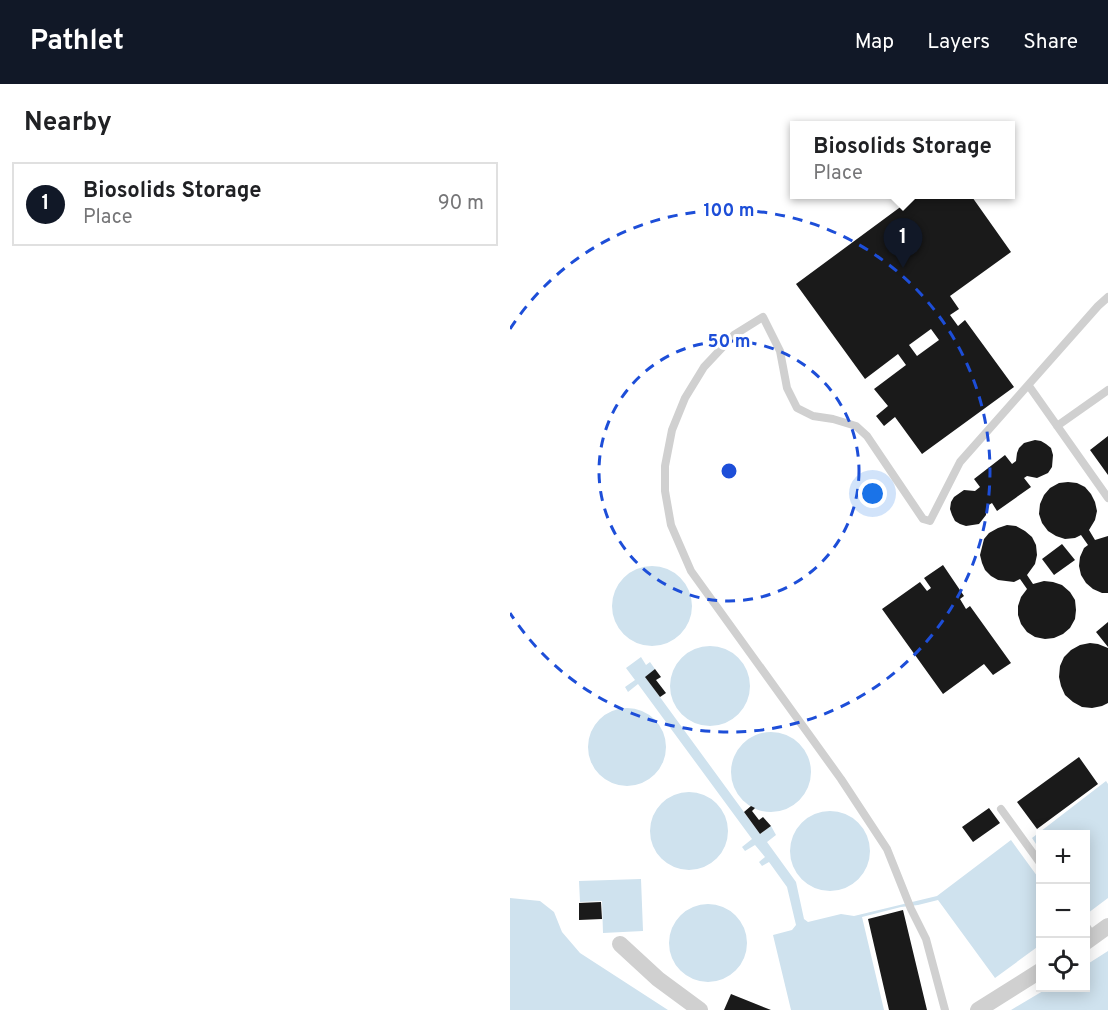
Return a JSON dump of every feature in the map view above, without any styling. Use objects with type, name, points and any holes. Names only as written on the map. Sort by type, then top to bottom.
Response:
[{"type":"street","points":[[1090,934],[1108,926]]},
{"type":"street","points":[[620,944],[658,979],[700,1010]]},
{"type":"street","points":[[978,1010],[1036,974]]},
{"type":"lane","points":[[945,1010],[926,939],[909,905],[887,849],[841,779],[691,571],[671,525],[665,491],[665,466],[672,430],[685,398],[704,367],[734,335],[763,316],[780,351],[787,388],[797,408],[813,416],[856,426],[867,436],[923,519],[930,521],[960,462],[1108,297]]},
{"type":"lane","points":[[1029,386],[1108,498]]},
{"type":"lane","points":[[1057,426],[1108,390]]},
{"type":"lane","points":[[1001,809],[1036,856]]},
{"type":"water","points":[[652,566],[667,569],[680,578],[689,591],[692,606],[689,621],[680,634],[667,643],[652,646],[637,643],[624,634],[615,621],[612,606],[615,591],[624,578],[637,569]]},
{"type":"water","points":[[710,646],[725,649],[738,658],[747,671],[750,686],[747,701],[738,714],[725,723],[710,726],[695,723],[682,714],[673,701],[670,686],[673,671],[682,658],[695,649]]},
{"type":"water","points":[[641,657],[646,665],[650,662],[655,669],[646,678],[760,834],[771,826],[776,835],[767,842],[796,882],[804,919],[808,922],[841,914],[854,916],[937,896],[1011,840],[1036,874],[1036,948],[995,978],[938,900],[901,907],[862,917],[884,1010],[791,1010],[773,935],[792,930],[796,925],[787,887],[769,862],[762,866],[759,862],[765,857],[755,845],[745,851],[742,847],[752,839],[638,684],[628,692],[625,687],[635,680],[626,668]]},
{"type":"water","points":[[619,708],[635,708],[649,714],[660,725],[666,739],[666,755],[660,769],[649,780],[635,786],[619,786],[605,780],[594,769],[588,755],[588,739],[594,725],[605,714]]},
{"type":"water","points":[[771,732],[786,735],[799,744],[808,757],[811,772],[808,787],[799,800],[786,809],[771,812],[756,809],[743,800],[734,787],[731,772],[734,757],[743,744],[756,735]]},
{"type":"water","points":[[1106,781],[1108,784],[1108,898],[1090,912],[1090,830],[1042,830]]},
{"type":"water","points":[[681,792],[697,792],[711,798],[722,809],[728,823],[728,839],[722,853],[711,864],[697,870],[681,870],[667,864],[656,853],[650,839],[650,823],[656,809],[667,798]]},
{"type":"water","points":[[830,811],[845,814],[858,823],[867,836],[870,851],[867,866],[858,879],[845,888],[830,891],[815,888],[802,879],[793,866],[790,851],[793,836],[802,823],[815,814]]},
{"type":"water","points":[[641,879],[643,931],[603,933],[602,901],[580,902],[579,881]]},
{"type":"water","points":[[510,898],[540,901],[554,912],[562,932],[580,953],[668,1010],[510,1010]]},
{"type":"water","points":[[700,904],[716,904],[730,910],[741,921],[747,935],[747,951],[741,965],[730,976],[716,982],[700,982],[686,976],[675,965],[669,951],[669,935],[675,921],[686,910]]},
{"type":"water","points":[[1108,951],[1108,1010],[1011,1010],[1041,992],[1090,992],[1090,962]]},
{"type":"building","points":[[911,199],[974,199],[1011,252],[950,296],[959,309],[950,315],[958,326],[965,320],[1014,387],[922,454],[895,417],[884,426],[876,416],[888,406],[874,389],[906,365],[898,354],[865,379],[796,284]],"holes":[[[931,329],[939,340],[917,356],[909,345]]]},
{"type":"building","points":[[1108,436],[1108,475],[1090,450]]},
{"type":"building","points":[[1035,440],[1051,448],[1052,467],[1048,473],[1037,478],[1027,476],[1024,478],[1031,487],[997,511],[992,503],[987,506],[986,515],[979,524],[966,526],[955,521],[950,509],[954,497],[964,490],[975,491],[980,487],[974,479],[1005,455],[1012,464],[1016,461],[1019,448],[1024,443]]},
{"type":"building","points":[[1068,482],[1085,487],[1095,502],[1097,511],[1089,530],[1095,540],[1108,536],[1108,593],[1093,589],[1081,575],[1080,557],[1088,545],[1081,535],[1065,539],[1048,531],[1042,523],[1039,514],[1044,495],[1059,483]]},
{"type":"building","points":[[1007,525],[1016,526],[1025,531],[1036,545],[1035,564],[1027,575],[1033,584],[1044,581],[1062,585],[1075,600],[1075,619],[1063,634],[1045,639],[1027,632],[1021,624],[1018,606],[1027,589],[1020,579],[1014,582],[998,580],[985,570],[980,555],[984,539],[989,533]]},
{"type":"building","points":[[1062,544],[1075,560],[1054,575],[1042,559]]},
{"type":"building","points":[[943,565],[964,596],[960,599],[966,609],[970,606],[1011,663],[993,675],[984,664],[943,694],[882,609],[920,582],[927,591],[931,588],[924,578]]},
{"type":"building","points":[[1108,622],[1108,647],[1096,632]]},
{"type":"building","points":[[1090,643],[1108,648],[1108,703],[1092,708],[1082,707],[1065,695],[1059,677],[1064,657],[1080,645]]},
{"type":"building","points":[[655,669],[661,677],[656,680],[666,693],[660,697],[645,677]]},
{"type":"building","points":[[1079,757],[1098,784],[1037,829],[1017,802]]},
{"type":"building","points":[[751,806],[755,808],[752,811],[759,820],[763,817],[771,826],[760,834],[744,812]]},
{"type":"building","points":[[989,808],[1000,823],[973,842],[962,827]]},
{"type":"building","points":[[601,902],[602,919],[579,920],[579,903]]},
{"type":"building","points":[[903,910],[927,1010],[889,1010],[868,919]]},
{"type":"building","points":[[731,994],[771,1010],[724,1010]]},
{"type":"place","name":"Biosolids Storage","points":[[903,268]]}]
